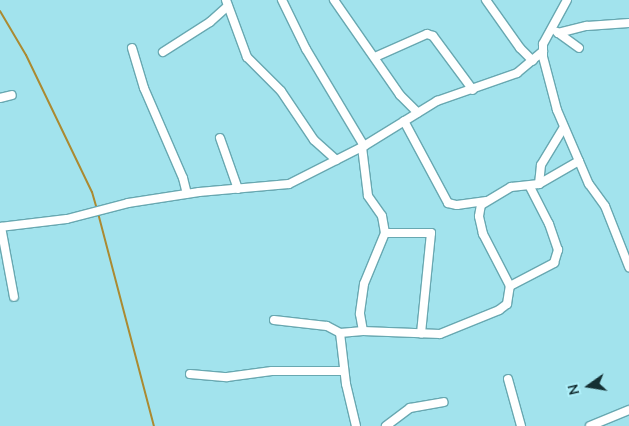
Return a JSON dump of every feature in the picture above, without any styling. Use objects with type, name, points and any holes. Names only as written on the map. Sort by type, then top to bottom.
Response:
[{"type":"street","points":[[282,0],[306,49],[363,146],[368,196],[382,216],[385,233],[364,284],[360,314],[363,330]]},
{"type":"street","points":[[334,0],[400,95],[418,113]]},
{"type":"street","points":[[486,0],[520,48],[539,57]]},
{"type":"street","points":[[567,0],[555,32],[543,44],[539,57],[564,127],[574,143],[588,184],[605,206],[629,268]]},
{"type":"street","points":[[163,52],[210,22],[227,3],[247,57],[281,91],[322,150],[336,160]]},
{"type":"street","points":[[555,32],[587,26],[629,23]]},
{"type":"street","points":[[555,32],[579,48]]},
{"type":"street","points":[[374,57],[428,34],[433,36],[473,90]]},
{"type":"street","points":[[132,48],[144,88],[184,178],[187,194]]},
{"type":"street","points":[[14,297],[0,227],[67,219],[128,203],[187,194],[289,184],[363,146],[444,98],[473,90],[517,73],[539,57]]},
{"type":"street","points":[[0,98],[12,95]]},
{"type":"street","points":[[404,121],[448,203],[457,205],[485,201],[511,187],[530,187],[580,161]]},
{"type":"street","points":[[539,184],[541,165],[564,127]]},
{"type":"street","points":[[220,138],[238,189]]},
{"type":"street","points":[[510,286],[554,264],[558,250],[549,224],[530,187]]},
{"type":"street","points":[[274,320],[328,326],[340,333],[363,330],[421,334],[450,331],[489,316],[507,304],[510,286],[484,234],[479,211],[485,201]]},
{"type":"street","points":[[385,233],[431,233],[421,334]]},
{"type":"street","points":[[340,333],[344,372],[356,426]]},
{"type":"street","points":[[190,374],[227,377],[272,371],[344,372]]},
{"type":"street","points":[[508,379],[521,426]]},
{"type":"street","points":[[386,426],[410,408],[443,402]]},
{"type":"street","points":[[594,426],[629,410]]},
{"type":"waterway","points":[[0,11],[26,55],[92,192],[97,209]]},
{"type":"waterway","points":[[98,213],[154,426]]}]
